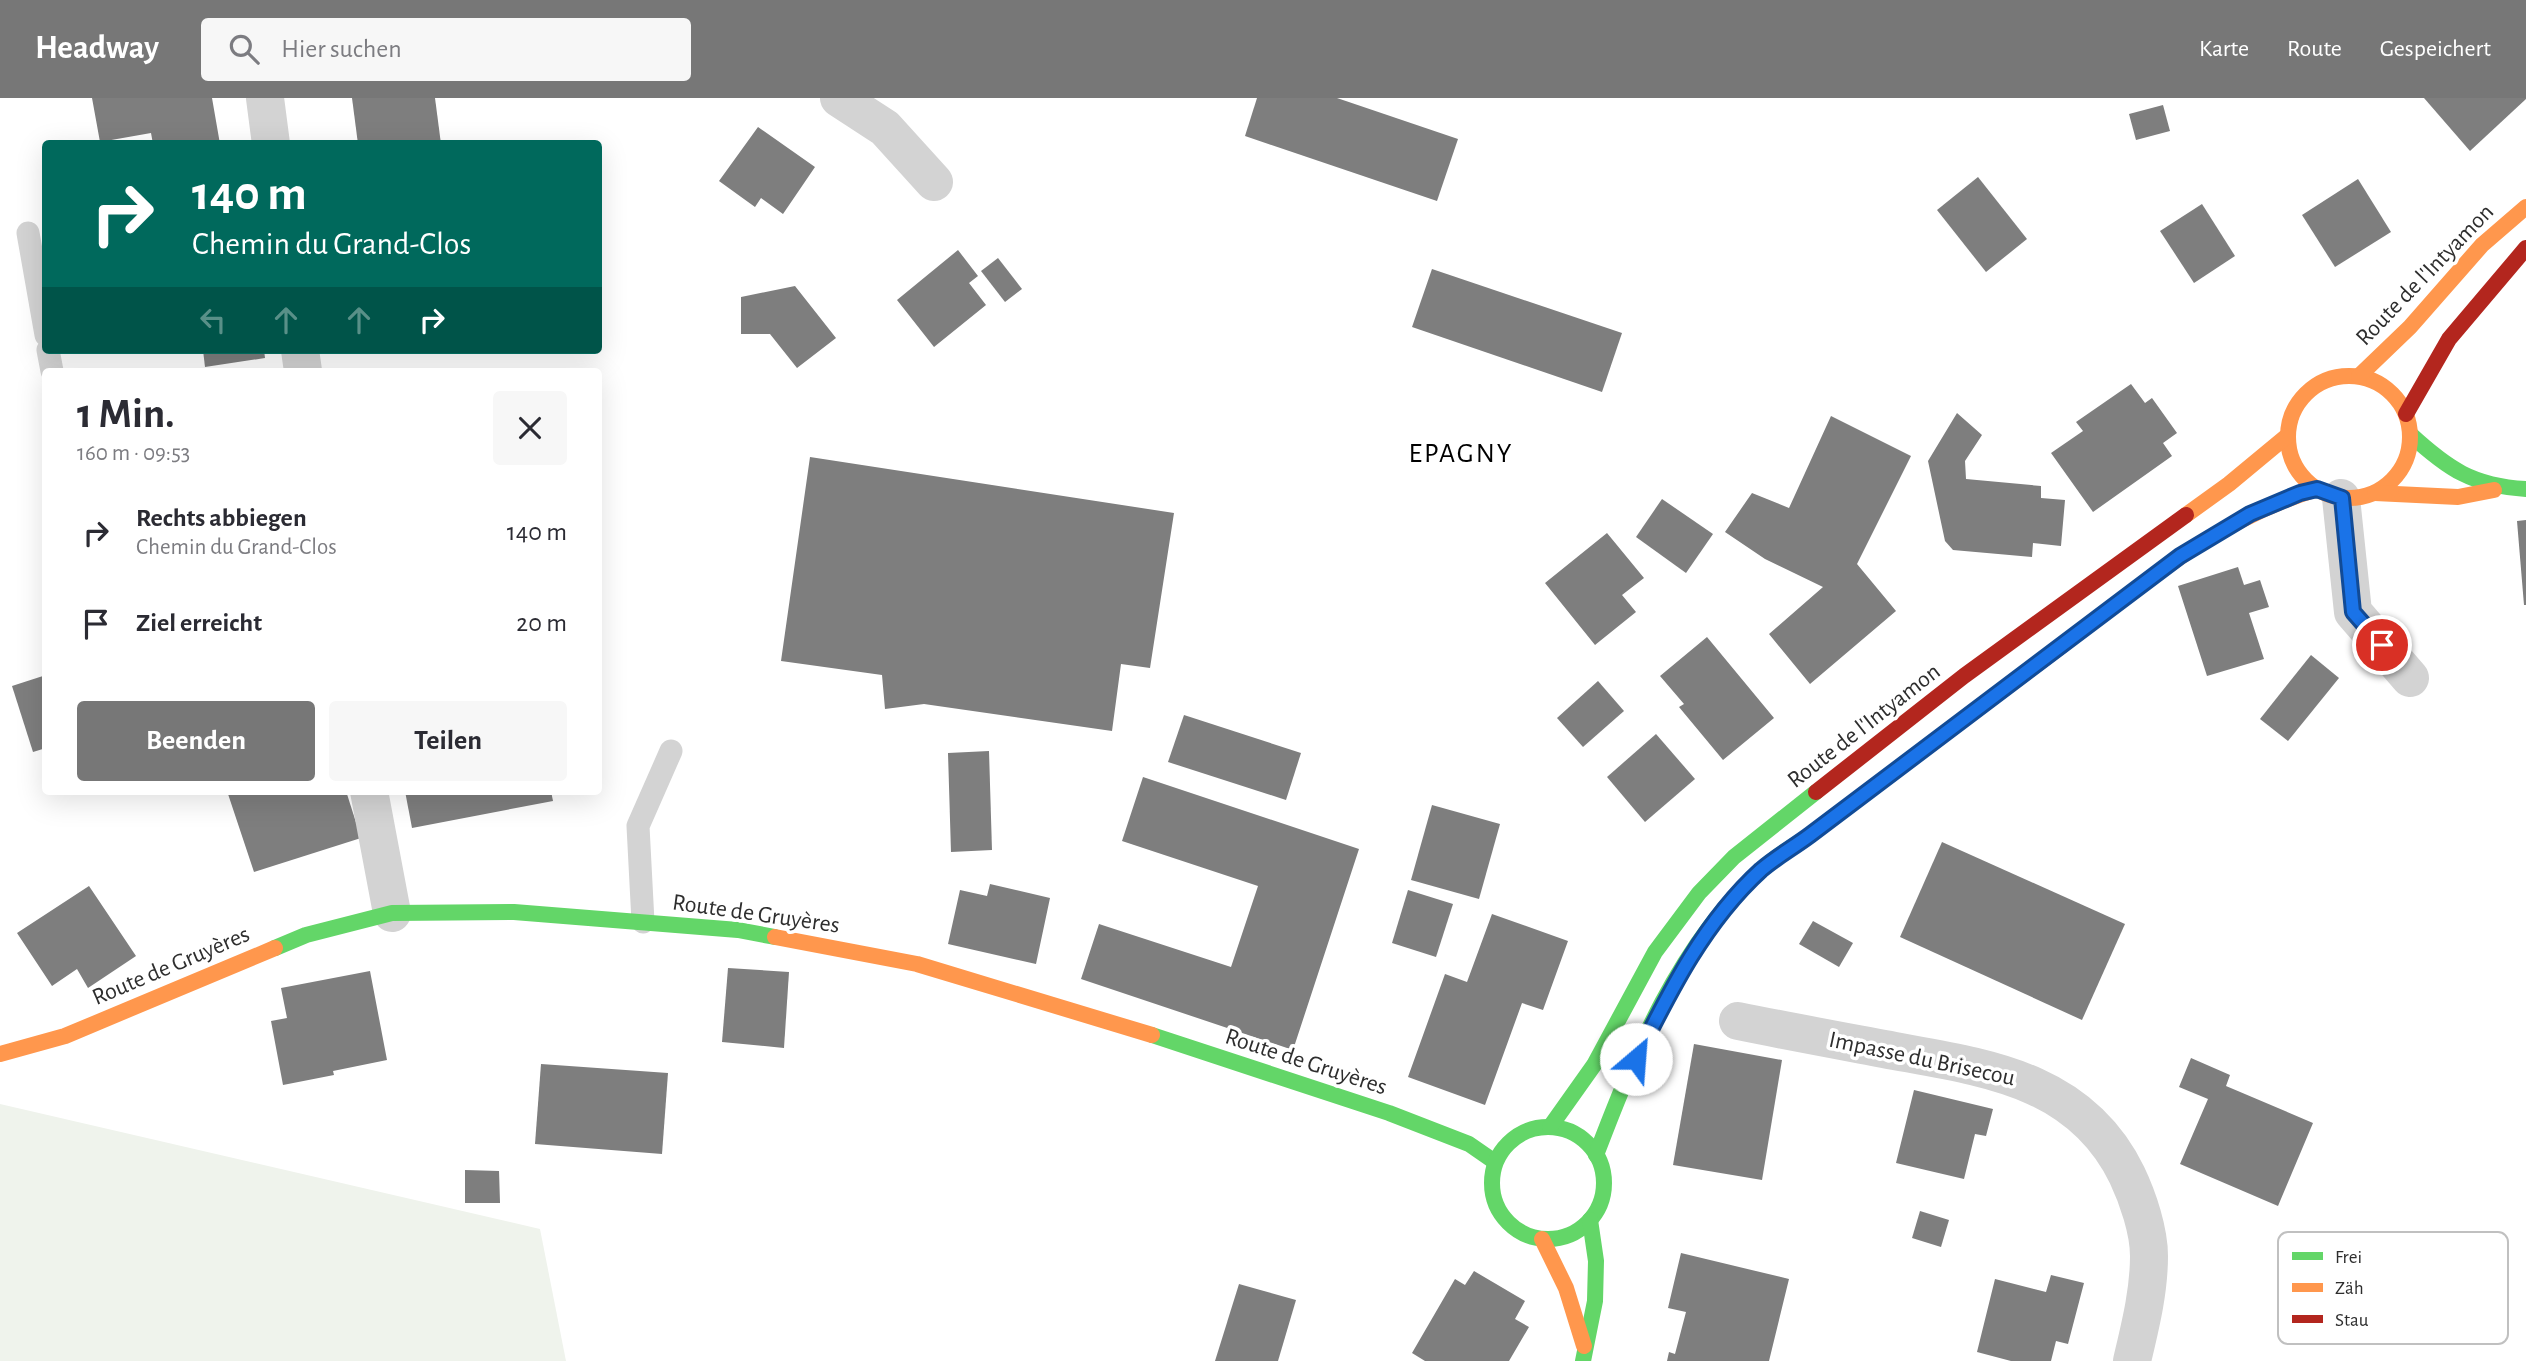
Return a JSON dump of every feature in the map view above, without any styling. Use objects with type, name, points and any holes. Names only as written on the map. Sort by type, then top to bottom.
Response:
[{"type":"main road","name":"Route de l'Intyamon","points":[[2359,376],[2415,322],[2491,236],[2526,207]]},
{"type":"main road","points":[[2406,414],[2449,339],[2526,248]]},
{"type":"main road","points":[[2359,376],[2374,381],[2388,388],[2399,400],[2406,414],[2410,447],[2402,468],[2393,480],[2345,493],[2298,470],[2290,454],[2287,436],[2295,407],[2309,390],[2329,378],[2359,376]]},
{"type":"main road","points":[[2410,434],[2457,474],[2499,489]]},
{"type":"main road","name":"Route de l'Intyamon","points":[[1549,1127],[1594,1065],[1655,951],[1699,893],[1734,857],[1964,676],[2229,484],[2287,436]]},
{"type":"main road","points":[[1597,1155],[1625,1080],[1679,974],[1723,910],[1763,869],[2180,556],[2250,514],[2300,493],[2458,497],[2499,489],[2526,489]]},
{"type":"main road","name":"Route de Gruyères","points":[[0,1054],[65,1036],[306,935],[392,913],[514,912],[738,930],[917,964],[1152,1035],[1389,1113],[1469,1144],[1495,1162]]},
{"type":"main road","points":[[1549,1127],[1564,1129],[1577,1135],[1597,1155],[1604,1177],[1601,1200],[1590,1220],[1574,1233],[1542,1239],[1520,1232],[1497,1207],[1492,1184],[1495,1162],[1502,1150],[1523,1133],[1549,1127]]},
{"type":"main road","points":[[1583,1353],[1595,1301],[1596,1261],[1590,1220]]},
{"type":"main road","points":[[1542,1239],[1566,1288],[1583,1353]]},
{"type":"street","points":[[265,98],[270,140]]},
{"type":"street","points":[[839,98],[885,128],[934,182]]},
{"type":"street","points":[[2345,493],[2353,612],[2410,678]]},
{"type":"street","points":[[370,795],[392,913]]},
{"type":"street","name":"Impasse du Brisecou","points":[[1738,1021],[1988,1068],[2035,1085],[2073,1108],[2115,1149],[2138,1198],[2149,1255],[2144,1307],[2132,1361]]},
{"type":"lane","points":[[28,233],[42,312]]},
{"type":"lane","points":[[643,922],[638,826],[671,751]]},
{"type":"shaded area","points":[[0,1104],[540,1229],[566,1361],[0,1361]]},
{"type":"building","points":[[92,98],[212,98],[219,140],[152,140],[151,133],[100,140]]},
{"type":"building","points":[[352,98],[435,98],[440,140],[357,140]]},
{"type":"building","points":[[1257,98],[1337,98],[1458,139],[1437,201],[1245,136]]},
{"type":"building","points":[[2424,98],[2526,98],[2526,99],[2470,151]]},
{"type":"building","points":[[2163,105],[2170,131],[2136,140],[2129,114]]},
{"type":"building","points":[[758,127],[815,167],[783,214],[761,198],[755,207],[719,181]]},
{"type":"building","points":[[1978,177],[2027,239],[1986,272],[1937,210]]},
{"type":"building","points":[[2358,179],[2391,232],[2335,267],[2302,215]]},
{"type":"building","points":[[2202,204],[2235,256],[2194,283],[2160,231]]},
{"type":"building","points":[[958,250],[978,276],[969,283],[986,305],[934,347],[897,300]]},
{"type":"building","points":[[998,258],[1022,289],[1005,302],[981,271]]},
{"type":"building","points":[[1432,269],[1622,333],[1602,392],[1412,327]]},
{"type":"building","points":[[795,286],[836,338],[797,368],[770,334],[741,334],[741,297]]},
{"type":"building","points":[[203,354],[264,354],[265,358],[205,367]]},
{"type":"building","points":[[2131,384],[2145,403],[2152,398],[2177,433],[2163,443],[2172,456],[2093,512],[2051,453],[2083,431],[2076,422]]},
{"type":"building","points":[[1957,413],[1982,435],[1965,461],[1966,479],[2041,486],[2041,498],[2065,500],[2061,546],[2033,543],[2032,557],[1953,550],[1945,541],[1928,461]]},
{"type":"building","points":[[1831,416],[1911,456],[1857,564],[1896,611],[1810,684],[1769,634],[1823,587],[1765,559],[1725,532],[1752,493],[1789,508]]},
{"type":"building","points":[[810,457],[1174,513],[1150,668],[1121,664],[1112,731],[924,704],[885,709],[882,675],[781,661]]},
{"type":"building","points":[[1662,499],[1713,534],[1686,573],[1636,537]]},
{"type":"building","points":[[2526,520],[2526,605],[2524,605],[2517,521]]},
{"type":"building","points":[[1607,533],[1644,578],[1622,595],[1636,612],[1595,645],[1545,583]]},
{"type":"building","points":[[2238,567],[2244,585],[2260,580],[2269,607],[2249,613],[2264,659],[2207,676],[2178,586]]},
{"type":"building","points":[[1707,637],[1774,718],[1723,760],[1679,707],[1684,704],[1660,676]]},
{"type":"building","points":[[2311,655],[2339,678],[2288,741],[2260,719]]},
{"type":"building","points":[[42,676],[42,749],[33,752],[12,686]]},
{"type":"building","points":[[1598,681],[1624,711],[1583,747],[1557,718]]},
{"type":"building","points":[[1184,715],[1301,753],[1286,800],[1168,762]]},
{"type":"building","points":[[1656,734],[1695,779],[1645,822],[1607,777]]},
{"type":"building","points":[[989,751],[992,850],[951,852],[948,753]]},
{"type":"building","points":[[1143,777],[1359,849],[1293,1050],[1081,979],[1099,924],[1231,967],[1258,886],[1122,841]]},
{"type":"building","points":[[228,795],[347,795],[361,838],[254,872]]},
{"type":"building","points":[[406,795],[552,795],[553,801],[412,828]]},
{"type":"building","points":[[1432,805],[1500,824],[1479,899],[1411,880]]},
{"type":"building","points":[[1942,842],[2125,924],[2082,1020],[1900,937]]},
{"type":"building","points":[[990,884],[1050,898],[1036,964],[948,944],[960,890],[987,896]]},
{"type":"building","points":[[89,886],[136,956],[88,988],[77,969],[52,986],[17,933]]},
{"type":"building","points":[[1408,890],[1453,904],[1436,957],[1392,943]]},
{"type":"building","points":[[1492,914],[1568,941],[1543,1010],[1522,1003],[1485,1105],[1408,1077],[1445,974],[1467,982]]},
{"type":"building","points":[[1813,921],[1853,943],[1839,967],[1799,944]]},
{"type":"building","points":[[728,968],[789,972],[784,1048],[722,1042]]},
{"type":"building","points":[[370,971],[387,1060],[333,1071],[334,1075],[283,1085],[271,1021],[287,1018],[281,988]]},
{"type":"building","points":[[1694,1044],[1782,1060],[1762,1180],[1673,1165]]},
{"type":"building","points":[[2191,1058],[2230,1075],[2226,1086],[2313,1123],[2278,1206],[2180,1164],[2208,1099],[2179,1087]]},
{"type":"building","points":[[541,1064],[668,1073],[662,1154],[535,1144]]},
{"type":"building","points":[[1914,1090],[1993,1109],[1986,1136],[1975,1134],[1964,1179],[1896,1163]]},
{"type":"building","points":[[465,1170],[499,1171],[500,1203],[465,1203]]},
{"type":"building","points":[[1920,1211],[1949,1220],[1941,1247],[1912,1238]]},
{"type":"building","points":[[1681,1253],[1789,1279],[1769,1361],[1667,1361],[1669,1352],[1675,1354],[1686,1312],[1668,1308]]},
{"type":"building","points":[[1474,1271],[1525,1301],[1515,1319],[1529,1327],[1509,1361],[1425,1361],[1412,1353],[1455,1279],[1465,1285]]},
{"type":"building","points":[[2051,1275],[2084,1283],[2068,1344],[2056,1341],[2051,1361],[2011,1361],[1977,1352],[1995,1279],[2046,1292]]},
{"type":"building","points":[[1239,1284],[1296,1300],[1278,1361],[1215,1361]]},
{"type":"traffic: fast","points":[[2410,434],[2462,474],[2491,484],[2526,489]]},
{"type":"traffic: fast","points":[[1550,1127],[1594,1065],[1655,952],[1699,893],[1734,857],[1816,792]]},
{"type":"traffic: fast","points":[[1596,1155],[1644,1039],[1683,966],[1733,899],[1762,869],[1815,831]]},
{"type":"traffic: fast","points":[[275,948],[306,935],[392,913],[514,912],[738,930],[775,937]]},
{"type":"traffic: fast","points":[[1152,1035],[1389,1113],[1469,1144],[1495,1162]]},
{"type":"traffic: fast","points":[[1548,1127],[1569,1131],[1588,1143],[1600,1162],[1604,1183],[1600,1204],[1588,1223],[1569,1235],[1548,1239],[1527,1235],[1508,1223],[1496,1204],[1492,1183],[1496,1162],[1508,1143],[1527,1131],[1548,1127]]},
{"type":"traffic: fast","points":[[1583,1361],[1595,1301],[1596,1261],[1590,1220]]},
{"type":"traffic: slow","points":[[2359,376],[2410,327],[2482,245],[2526,207]]},
{"type":"traffic: slow","points":[[2349,376],[2373,380],[2392,394],[2406,413],[2410,437],[2406,461],[2392,480],[2373,494],[2349,498],[2325,494],[2306,480],[2292,461],[2288,437],[2292,413],[2306,394],[2325,380],[2349,376]]},
{"type":"traffic: slow","points":[[2186,515],[2287,436]]},
{"type":"traffic: slow","points":[[2064,644],[2153,576],[2215,535],[2247,517],[2317,489]]},
{"type":"traffic: slow","points":[[2375,493],[2458,497],[2494,490]]},
{"type":"traffic: slow","points":[[775,937],[917,964],[1152,1035]]},
{"type":"traffic: slow","points":[[0,1054],[65,1036],[275,948]]},
{"type":"traffic: slow","points":[[1542,1239],[1566,1288],[1584,1346]]},
{"type":"traffic: jam","points":[[2406,414],[2449,339],[2526,248]]},
{"type":"traffic: jam","points":[[1816,792],[1964,676],[2186,515]]},
{"type":"traffic: jam","points":[[1815,831],[2064,644]]},
{"type":"district","name":"EPAGNY","points":[[1461,454]]},
{"type":"route","points":[[1636,1059],[1679,974],[1723,910],[1763,869],[2180,556],[2250,514],[2300,493],[2317,489],[2342,498],[2353,612],[2382,645]]}]
